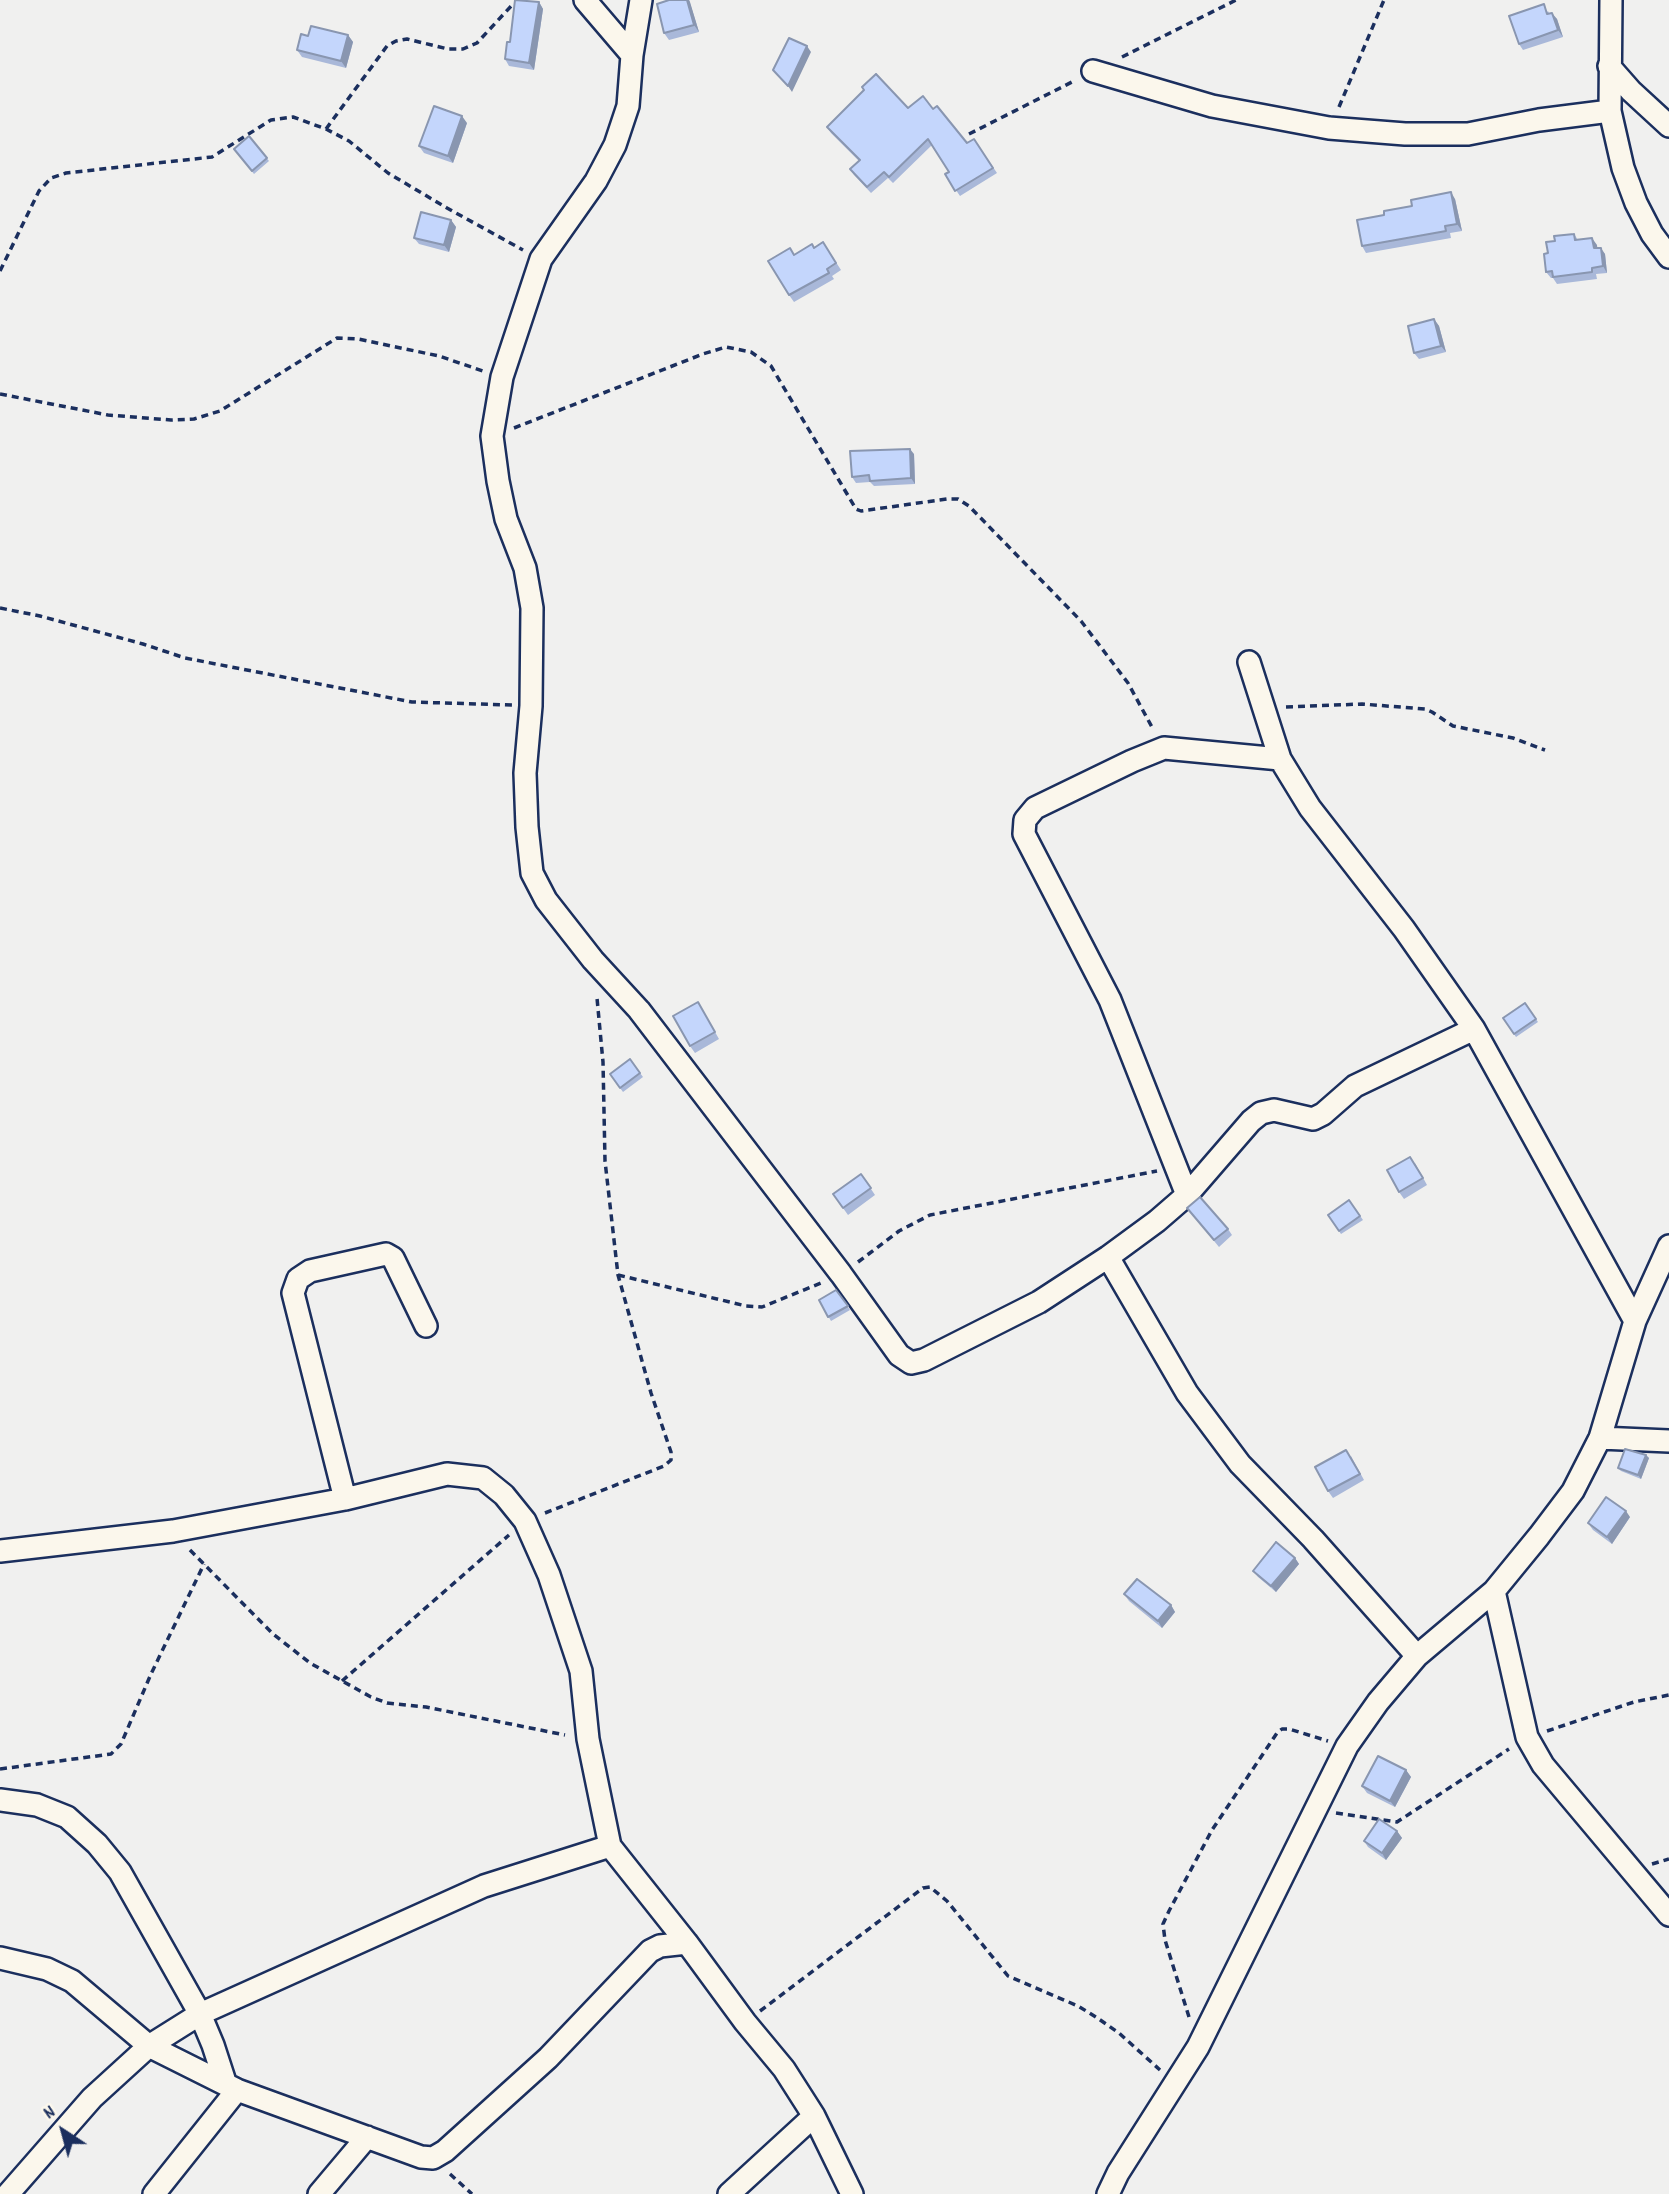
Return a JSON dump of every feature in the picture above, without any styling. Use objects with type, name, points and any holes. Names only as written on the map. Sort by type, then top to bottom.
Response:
[{"type":"street","points":[[585,0],[632,55]]},
{"type":"street","points":[[640,0],[628,106],[615,145],[596,181],[541,259],[502,377],[492,436],[506,519],[526,568],[532,608],[531,706],[525,773],[532,873],[546,900],[593,960],[639,1010],[841,1274],[899,1355],[911,1363],[924,1360],[1039,1302],[1108,1257],[1187,1195],[1261,1113],[1274,1110],[1313,1119],[1323,1114],[1355,1086],[1474,1029]]},
{"type":"street","points":[[1611,0],[1610,111],[1623,168],[1636,203],[1661,231],[1669,257]]},
{"type":"street","points":[[1609,66],[1631,91],[1669,126]]},
{"type":"street","points":[[1093,71],[1212,106],[1329,128],[1405,134],[1468,134],[1539,120],[1610,111]]},
{"type":"street","points":[[1248,662],[1280,759],[1310,808],[1404,929],[1474,1029],[1635,1321]]},
{"type":"street","points":[[1187,1195],[1110,1000],[1024,834],[1025,820],[1035,808],[1164,748],[1280,759]]},
{"type":"street","points":[[1108,2194],[1118,2173],[1198,2047],[1347,1746],[1378,1702],[1417,1656],[1494,1591],[1573,1490],[1600,1438],[1635,1321],[1669,1245]]},
{"type":"street","points":[[345,1499],[293,1293],[298,1279],[310,1271],[386,1254],[393,1258],[426,1326]]},
{"type":"street","points":[[1108,1257],[1187,1393],[1240,1464],[1312,1539],[1417,1656]]},
{"type":"street","points":[[1600,1438],[1669,1441]]},
{"type":"street","points":[[0,1551],[173,1531],[345,1499],[447,1474],[483,1478],[504,1495],[526,1521],[549,1575],[581,1671],[588,1739],[610,1846],[784,2069],[814,2116],[852,2194]]},
{"type":"street","points":[[1494,1591],[1527,1737],[1543,1765],[1669,1915]]},
{"type":"street","points":[[0,1800],[37,1805],[67,1817],[97,1844],[120,1872],[200,2014],[231,2088]]},
{"type":"street","points":[[8,2194],[92,2098],[149,2046],[200,2014],[484,1886],[610,1846]]},
{"type":"street","points":[[0,1958],[47,1969],[72,1981],[149,2046],[231,2088],[421,2157],[433,2158],[446,2151],[548,2058],[650,1951],[660,1946],[687,1942]]},
{"type":"street","points":[[154,2194],[231,2088]]},
{"type":"street","points":[[729,2194],[814,2116]]},
{"type":"street","points":[[319,2194],[367,2137]]},
{"type":"path","points":[[326,129],[387,46],[407,39],[448,49],[463,49],[477,43],[513,4],[520,0]]},
{"type":"path","points":[[1329,128],[1384,0]]},
{"type":"path","points":[[0,271],[39,191],[51,178],[66,173],[212,157],[271,120],[293,117],[349,141],[388,173],[541,259]]},
{"type":"path","points":[[0,394],[108,415],[194,419],[220,411],[337,338],[358,339],[439,356],[502,377]]},
{"type":"path","points":[[492,436],[726,347],[751,352],[771,366],[856,509],[873,510],[947,499],[958,499],[970,506],[1081,621],[1128,683],[1164,748]]},
{"type":"path","points":[[0,608],[117,637],[185,659],[412,702],[531,706]]},
{"type":"path","points":[[1263,707],[1362,704],[1425,709],[1453,726],[1513,738],[1545,750]]},
{"type":"path","points":[[342,1681],[526,1521],[664,1466],[671,1460],[671,1452],[651,1393],[618,1275],[605,1161],[603,1062],[593,960]]},
{"type":"path","points":[[618,1275],[746,1306],[762,1307],[841,1274],[899,1231],[930,1215],[1178,1167]]},
{"type":"path","points":[[173,1531],[273,1634],[310,1662],[342,1681],[387,1703],[426,1707],[588,1739]]},
{"type":"path","points":[[0,1769],[99,1757],[111,1754],[121,1744],[204,1564]]},
{"type":"path","points":[[1314,1809],[1397,1822],[1527,1737],[1634,1702],[1669,1695]]},
{"type":"path","points":[[1198,2047],[1165,1940],[1163,1924],[1212,1830],[1282,1728],[1347,1746]]},
{"type":"path","points":[[745,2022],[912,1896],[923,1888],[930,1887],[947,1901],[1008,1976],[1078,2006],[1096,2017],[1119,2033],[1174,2083]]},
{"type":"path","points":[[433,2158],[471,2194]]},
{"type":"building","points":[[515,0],[539,2],[529,63],[505,59]]},
{"type":"building","points":[[669,0],[687,0],[694,25],[664,33],[657,4]]},
{"type":"building","points":[[1544,4],[1547,14],[1552,13],[1558,30],[1519,44],[1509,16]]},
{"type":"building","points":[[311,26],[348,35],[341,61],[297,50],[301,34],[308,36]]},
{"type":"building","points":[[789,38],[807,46],[788,86],[773,70]]},
{"type":"building","points":[[876,74],[908,108],[923,96],[933,109],[937,106],[967,143],[974,139],[993,168],[955,191],[945,174],[949,172],[928,139],[889,177],[884,172],[867,187],[850,169],[860,160],[827,127]]},
{"type":"building","points":[[434,106],[462,116],[448,156],[419,146]]},
{"type":"building","points":[[249,136],[267,158],[252,171],[234,149]]},
{"type":"building","points":[[1451,192],[1457,224],[1445,226],[1446,231],[1362,246],[1357,220],[1412,206],[1411,200]]},
{"type":"building","points":[[421,212],[451,220],[444,245],[414,238]]},
{"type":"building","points":[[1574,234],[1575,240],[1592,238],[1594,248],[1601,248],[1603,266],[1592,268],[1592,272],[1553,277],[1552,271],[1546,272],[1546,242],[1555,241],[1554,236]]},
{"type":"building","points":[[823,242],[836,263],[827,269],[829,273],[789,295],[768,261],[790,248],[794,255],[812,244],[814,248]]},
{"type":"building","points":[[1434,319],[1441,346],[1414,353],[1408,326]]},
{"type":"building","points":[[910,449],[911,478],[870,481],[869,475],[852,477],[850,451]]},
{"type":"building","points":[[698,1002],[715,1032],[690,1046],[673,1016]]},
{"type":"building","points":[[1525,1003],[1536,1019],[1514,1034],[1503,1018]]},
{"type":"building","points":[[630,1059],[640,1073],[620,1088],[610,1074]]},
{"type":"building","points":[[1410,1157],[1423,1178],[1399,1192],[1387,1170]]},
{"type":"building","points":[[861,1174],[871,1188],[843,1208],[833,1194]]},
{"type":"building","points":[[1200,1197],[1228,1229],[1214,1240],[1187,1208]]},
{"type":"building","points":[[1349,1200],[1360,1216],[1339,1231],[1328,1215]]},
{"type":"building","points":[[836,1290],[848,1306],[828,1317],[819,1300]]},
{"type":"building","points":[[1625,1449],[1646,1455],[1638,1475],[1618,1468]]},
{"type":"building","points":[[1346,1450],[1360,1474],[1328,1491],[1315,1467]]},
{"type":"building","points":[[1606,1497],[1626,1511],[1607,1537],[1588,1523]]},
{"type":"building","points":[[1276,1542],[1295,1558],[1271,1586],[1253,1571]]},
{"type":"building","points":[[1137,1579],[1171,1605],[1158,1621],[1124,1594]]},
{"type":"building","points":[[1378,1756],[1406,1770],[1390,1801],[1362,1786]]},
{"type":"building","points":[[1379,1819],[1397,1831],[1382,1853],[1364,1841]]}]
